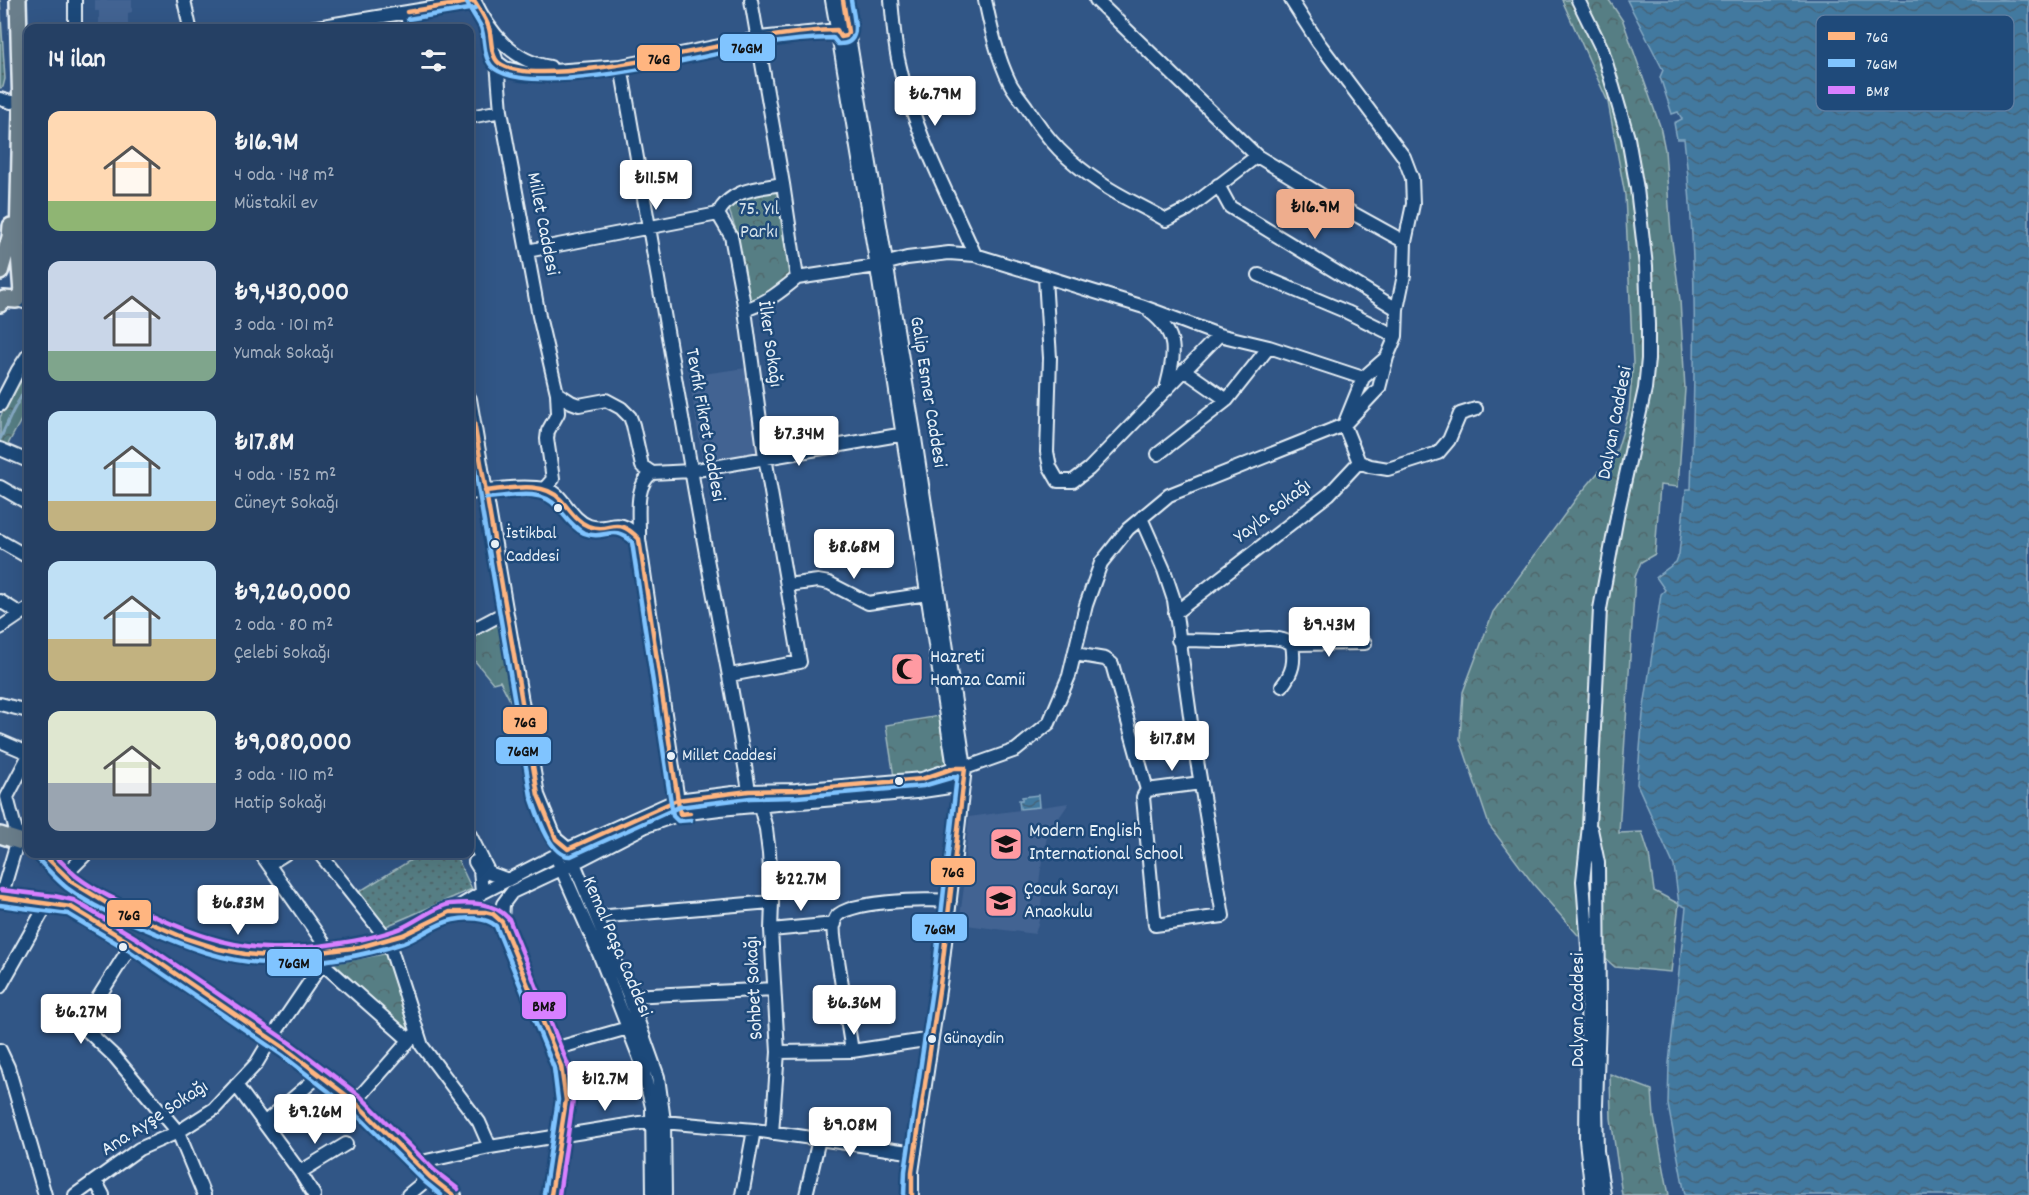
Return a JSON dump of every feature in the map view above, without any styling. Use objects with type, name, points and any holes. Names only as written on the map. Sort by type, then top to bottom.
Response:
[{"type":"main road","points":[[0,272],[13,243],[10,232],[5,100],[8,0]]},
{"type":"main road","points":[[14,299],[13,243],[21,111],[18,0]]},
{"type":"main road","points":[[0,834],[23,842]]},
{"type":"main road","points":[[47,858],[69,878],[112,907],[185,938],[219,949],[268,956],[326,958],[388,940],[428,924],[450,912],[493,914],[502,922],[561,1066],[566,1100],[551,1195]]},
{"type":"main road","points":[[55,903],[72,893],[69,878]]},
{"type":"main road","points":[[85,915],[83,902],[87,897],[94,896]]},
{"type":"main road","points":[[1,897],[55,903],[85,915],[132,944],[271,1039],[355,1102],[430,1178],[453,1195]]},
{"type":"street","points":[[75,0],[75,24]]},
{"type":"street","points":[[184,0],[189,24]]},
{"type":"street","points":[[335,24],[474,0],[489,28],[520,58],[533,64],[569,70]]},
{"type":"street","points":[[751,0],[797,278]]},
{"type":"street","points":[[832,0],[841,29],[881,264],[908,433],[927,594],[963,785],[932,1039],[912,1172],[912,1195]]},
{"type":"street","points":[[841,29],[843,0]]},
{"type":"street","points":[[891,0],[898,59],[914,113],[930,156],[975,255]]},
{"type":"street","points":[[985,0],[994,39],[1011,83],[1042,131],[1066,158],[1117,194],[1166,220],[1188,209],[1257,156]]},
{"type":"street","points":[[1096,0],[1257,156],[1405,242]]},
{"type":"street","points":[[450,912],[555,855],[677,800],[749,791],[796,790],[922,779],[1016,750],[1049,723],[1069,676],[1086,605],[1101,563],[1128,529],[1168,495],[1344,425],[1379,388],[1387,357],[1396,336],[1397,309],[1404,275],[1405,242],[1413,204],[1412,178],[1404,157],[1318,42],[1291,0]]},
{"type":"street","name":"Dalyan Caddesi","points":[[1578,0],[1602,49],[1628,138],[1643,244],[1648,325],[1646,389],[1629,456],[1600,598],[1589,826],[1583,887],[1588,947],[1593,1076]]},
{"type":"street","points":[[407,12],[408,24]]},
{"type":"street","name":"Millet Caddesi","points":[[489,28],[497,62],[501,111],[539,316],[557,393],[558,413],[554,423]]},
{"type":"street","points":[[497,62],[505,68],[527,73],[621,66],[759,38],[841,29]]},
{"type":"street","name":"Tevfik Fikret Caddesi","points":[[621,66],[749,791]]},
{"type":"street","points":[[474,116],[501,111]]},
{"type":"street","points":[[527,251],[718,214],[722,206],[738,194],[783,184]]},
{"type":"street","points":[[1218,185],[1230,207],[1397,309]]},
{"type":"street","name":"İlker Sokağı","points":[[718,214],[731,236],[745,310],[765,457],[800,662],[730,675]]},
{"type":"street","points":[[13,243],[24,225]]},
{"type":"street","points":[[745,310],[761,305],[797,278],[907,258],[949,254],[975,255],[1144,307],[1219,335],[1269,347],[1364,378]]},
{"type":"street","points":[[1259,275],[1347,312],[1396,336]]},
{"type":"street","points":[[1045,278],[1050,358],[1047,452],[1050,467],[1059,480],[1073,481],[1089,469],[1167,386],[1219,335]]},
{"type":"street","points":[[1144,307],[1158,318],[1172,341],[1174,357],[1167,386]]},
{"type":"street","points":[[1158,454],[1227,400],[1269,347]]},
{"type":"street","points":[[1387,357],[1364,378],[1344,425],[1359,462],[1388,469],[1438,453],[1449,440],[1460,414],[1476,409]]},
{"type":"street","points":[[0,405],[24,361]]},
{"type":"street","points":[[1184,370],[1227,400]]},
{"type":"street","points":[[557,393],[579,405]]},
{"type":"street","points":[[558,496],[547,439],[548,431],[570,409],[579,405],[606,400],[613,403],[630,417],[647,470],[639,502],[639,538],[680,814]]},
{"type":"street","points":[[474,423],[538,795],[556,839],[555,855]]},
{"type":"street","points":[[647,470],[691,471],[908,433]]},
{"type":"street","name":"Galip Esmer Caddesi","points":[[908,433],[960,768]]},
{"type":"street","points":[[2,452],[24,460]]},
{"type":"street","name":"Yayla Sokağı","points":[[1175,613],[1329,494],[1359,462]]},
{"type":"street","points":[[545,488],[551,483],[553,476]]},
{"type":"street","points":[[0,487],[24,501]]},
{"type":"street","points":[[474,492],[545,488],[558,496],[586,525],[592,527],[625,526],[639,538]]},
{"type":"street","points":[[616,525],[625,521],[639,502]]},
{"type":"street","points":[[1075,654],[1105,659],[1112,664],[1147,790],[1143,798],[1155,926],[1223,916],[1178,640],[1174,600],[1164,570],[1141,518]]},
{"type":"street","points":[[0,542],[24,555]]},
{"type":"street","points":[[787,585],[818,581],[829,583],[868,603],[927,594]]},
{"type":"street","points":[[0,601],[24,612]]},
{"type":"street","points":[[474,629],[506,612]]},
{"type":"street","points":[[0,628],[24,613]]},
{"type":"street","points":[[1178,640],[1265,639],[1287,640],[1292,644],[1365,643]]},
{"type":"street","points":[[1282,686],[1291,674],[1294,655],[1292,644]]},
{"type":"street","points":[[0,704],[24,709]]},
{"type":"street","points":[[0,741],[24,753]]},
{"type":"street","points":[[1,897],[23,842],[3,795],[24,761]]},
{"type":"street","points":[[1147,790],[1201,783]]},
{"type":"street","points":[[502,922],[503,903],[512,892],[646,826],[680,814],[916,792],[963,785]]},
{"type":"street","name":"Sohbet Sokağı","points":[[760,806],[766,829],[772,902],[771,930],[778,1052],[772,1133]]},
{"type":"street","name":"Dalyan Caddesi","points":[[1589,826],[1596,849],[1598,888],[1593,1076],[1586,1140],[1592,1195]]},
{"type":"street","name":"Kemal Paşa Caddesi","points":[[556,839],[568,849],[568,866],[641,1061],[652,1107],[658,1121],[665,1195]]},
{"type":"street","points":[[474,843],[489,873],[508,880]]},
{"type":"street","name":"Kemal Paşa Caddesi","points":[[555,855],[568,866],[597,917],[658,1077],[658,1121],[653,1195]]},
{"type":"street","points":[[69,878],[83,858]]},
{"type":"street","points":[[264,858],[326,958],[409,1040]]},
{"type":"street","points":[[269,864],[279,858]]},
{"type":"street","points":[[323,858],[388,940],[422,1046],[479,1122],[490,1147]]},
{"type":"street","points":[[474,858],[480,870],[482,893]]},
{"type":"street","points":[[1583,887],[1591,896],[1598,888]]},
{"type":"street","points":[[852,1051],[834,924],[836,916],[840,912],[857,907],[922,900],[950,901]]},
{"type":"street","points":[[597,917],[772,902]]},
{"type":"street","points":[[0,987],[55,903]]},
{"type":"street","points":[[771,930],[834,924]]},
{"type":"street","points":[[132,944],[81,1025],[115,1057],[178,1132],[204,1195]]},
{"type":"street","name":"Ana Ayşe Sokağı","points":[[75,1195],[139,1149],[178,1132],[214,1109],[256,1064],[326,958]]},
{"type":"street","points":[[629,996],[774,989]]},
{"type":"street","points":[[554,1049],[628,1028]]},
{"type":"street","points":[[355,1102],[418,1030]]},
{"type":"street","points":[[778,1052],[852,1051],[932,1039]]},
{"type":"street","points":[[0,1050],[8,1067],[40,1194]]},
{"type":"street","points":[[264,1123],[320,1075]]},
{"type":"street","points":[[236,1085],[300,1172],[314,1195]]},
{"type":"street","name":"Dalyan Caddesi","points":[[1591,1105],[1604,1195]]},
{"type":"street","points":[[417,1163],[561,1134],[658,1121],[754,1130],[915,1153]]},
{"type":"street","points":[[742,1195],[754,1130]]},
{"type":"street","points":[[806,1195],[819,1139]]},
{"type":"street","points":[[300,1172],[346,1144]]},
{"type":"street","points":[[408,1195],[430,1178]]},
{"type":"street","points":[[96,1182],[103,1195]]},
{"type":"shaded area","points":[[95,0],[132,0],[132,12],[128,13],[128,24],[99,24],[99,11],[95,11]]},
{"type":"shaded area","points":[[753,367],[765,457],[704,469],[689,376]]},
{"type":"shaded area","points":[[1069,803],[1048,834],[1043,853],[1039,883],[1042,895],[1040,917],[1035,934],[959,924],[966,872],[964,871],[969,817]]},
{"type":"green space","points":[[0,0],[5,79],[3,87],[0,88]]},
{"type":"green space","points":[[1562,0],[1609,0],[1623,21],[1660,126],[1665,150],[1671,234],[1680,300],[1685,389],[1678,487],[1660,485],[1655,554],[1641,562],[1635,577],[1619,833],[1642,832],[1649,854],[1654,891],[1679,904],[1671,972],[1615,967],[1577,934],[1534,885],[1489,825],[1460,739],[1463,692],[1493,612],[1576,499],[1617,450],[1629,411],[1633,363],[1625,195],[1608,102]]},
{"type":"green space","name":"75. Yıl Parkı","points":[[777,190],[794,276],[749,303],[738,236],[729,210],[741,197]]},
{"type":"green space","points":[[24,376],[24,414],[7,446],[0,444],[0,417]]},
{"type":"green space","points":[[503,617],[522,703],[513,706],[500,681],[493,683],[474,660],[474,629]]},
{"type":"green space","points":[[939,716],[946,765],[930,773],[894,777],[886,725]]},
{"type":"green space","points":[[414,858],[457,858],[472,889],[384,927],[357,893]]},
{"type":"green space","points":[[390,953],[414,1025],[405,1032],[334,963]]},
{"type":"green space","points":[[1610,1074],[1652,1090],[1654,1117],[1669,1195],[1622,1195],[1611,1118]]},
{"type":"water","points":[[1627,0],[2029,0],[2029,1195],[1685,1195],[1668,1105],[1669,1063],[1686,907],[1679,904],[1674,866],[1637,784],[1643,714],[1661,594],[1665,590],[1656,577],[1676,562],[1679,554],[1686,489],[1691,489],[1694,358],[1692,227],[1684,139],[1677,139],[1674,123],[1682,119],[1678,112],[1672,114],[1660,77],[1663,70]]},
{"type":"water","points":[[1038,795],[1039,807],[1020,809],[1019,800],[1022,800],[1022,797]]},
{"type":"waterway","points":[[0,439],[24,391]]},
{"type":"transit line","name":"76G","points":[[474,0],[488,24],[493,51],[499,63],[518,70],[548,72],[624,64],[798,32],[837,30],[841,37],[846,36],[848,32],[843,0]]},
{"type":"transit line","name":"76GM","points":[[467,3],[481,27],[486,55],[495,69],[517,77],[547,79],[623,72],[787,41],[833,38],[838,44],[846,43],[851,40],[855,28],[851,0]]},
{"type":"transit line","name":"76G","points":[[407,12],[474,1]]},
{"type":"transit line","name":"76GM","points":[[408,19],[475,8]]},
{"type":"transit line","name":"76G","points":[[474,422],[538,795],[556,839],[568,849],[677,800],[749,791],[796,790],[922,779],[954,768],[965,768],[941,977],[912,1172],[912,1195]]},
{"type":"transit line","name":"76GM","points":[[474,463],[531,796],[545,833],[563,855],[571,856],[679,807],[750,798],[797,797],[923,786],[957,776],[934,976],[905,1171],[904,1195]]},
{"type":"transit line","name":"76G","points":[[485,491],[525,487],[545,490],[561,500],[584,524],[596,528],[624,527],[639,539],[680,814],[690,813]]},
{"type":"transit line","name":"76GM","points":[[486,498],[524,495],[542,497],[557,507],[580,531],[591,535],[619,534],[632,542],[673,816],[678,821],[691,820]]},
{"type":"transit line","name":"76G","points":[[47,858],[72,882],[113,907],[185,938],[219,949],[245,954],[298,955],[360,947],[403,935],[450,912],[493,914],[502,922],[561,1066],[566,1100],[551,1195]]},
{"type":"transit line","name":"BM8","points":[[57,858],[84,882],[121,902],[192,932],[250,947],[298,948],[370,937],[401,928],[450,904],[482,904],[503,913],[509,919],[568,1065],[573,1100],[559,1195]]},
{"type":"transit line","name":"76GM","points":[[38,859],[67,888],[104,910],[189,947],[236,960],[286,963],[337,959],[403,943],[453,920],[476,918],[492,923],[496,926],[554,1068],[558,1100],[544,1194]]},
{"type":"transit line","name":"BM8","points":[[1,890],[73,900],[136,938],[290,1043],[360,1096],[435,1171],[458,1189]]},
{"type":"transit line","name":"76G","points":[[0,897],[71,907],[132,944],[286,1049],[355,1102],[430,1177],[453,1195]]},
{"type":"transit line","name":"76GM","points":[[0,905],[68,914],[128,950],[282,1055],[350,1108],[441,1195]]},
{"type":"place","name":"İstikbal Caddesi","points":[[495,544]]},
{"type":"place","name":"Hazreti Hamza Camii","points":[[907,669]]},
{"type":"place","name":"Millet Caddesi","points":[[671,756]]},
{"type":"place","name":"Modern English International School","points":[[1006,844]]},
{"type":"place","name":"Çocuk Sarayı Anaokulu","points":[[1001,901]]},
{"type":"place","name":"Günaydin","points":[[932,1039]]}]
